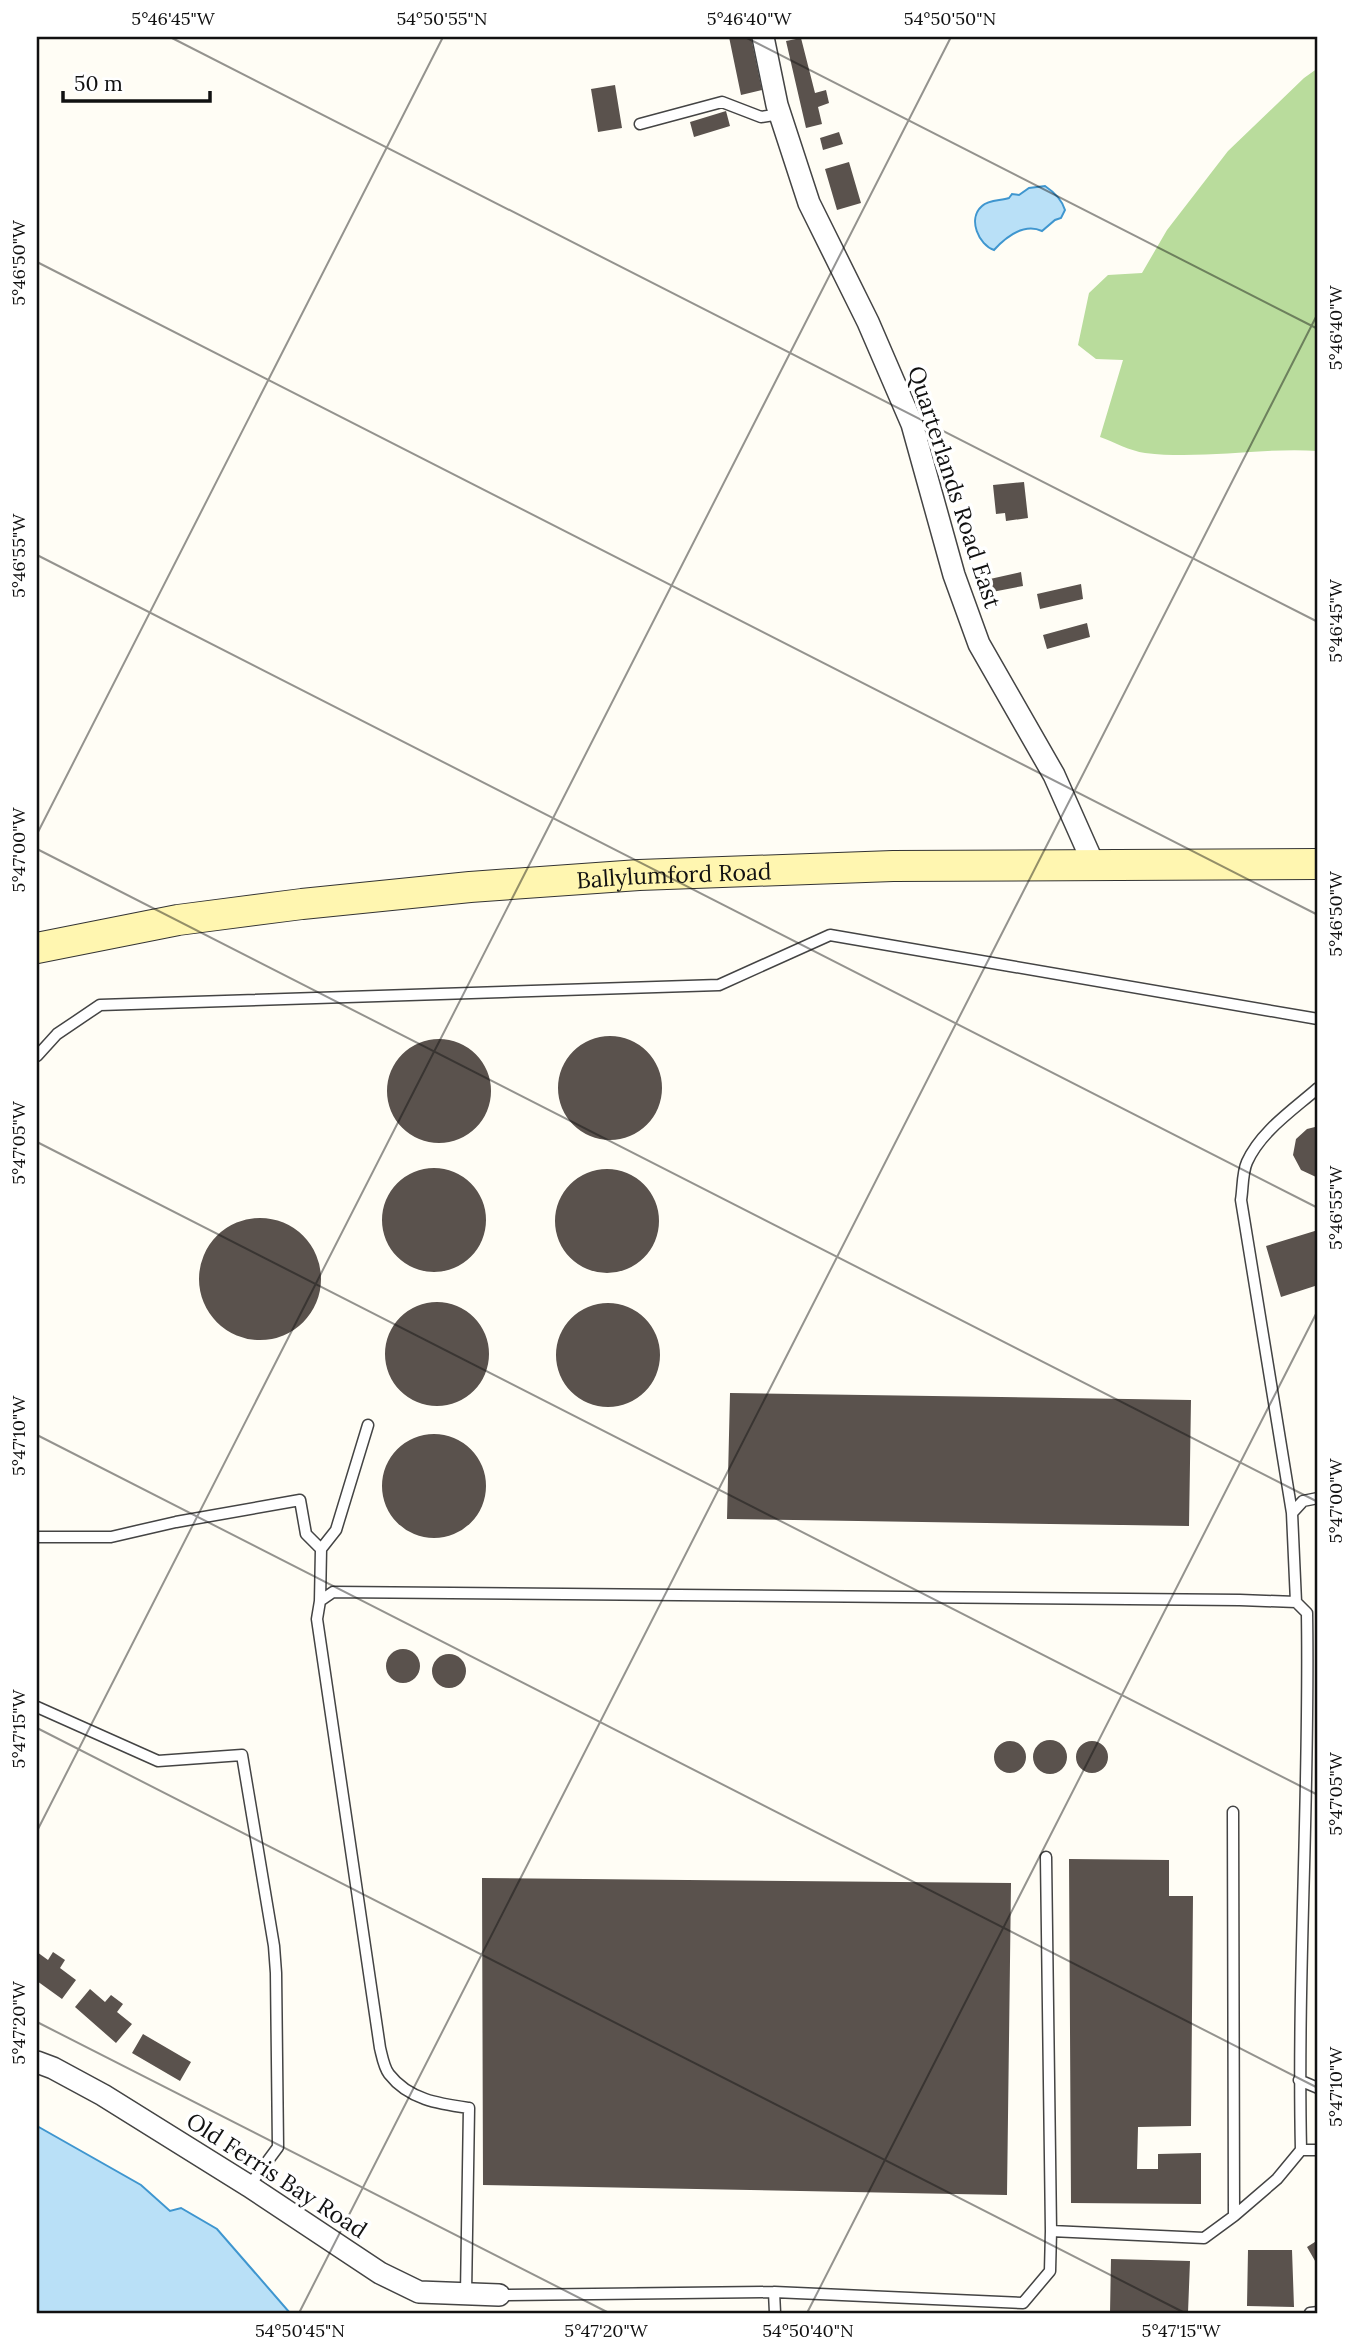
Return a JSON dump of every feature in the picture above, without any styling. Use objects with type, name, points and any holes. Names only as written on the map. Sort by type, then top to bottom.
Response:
[{"type":"main road","name":"Ballylumford Road","points":[[37,948],[178,920],[369,897],[470,887],[652,875],[893,866],[1318,864]]},
{"type":"street","name":"Quarterlands Road East","points":[[763,37],[780,114],[809,203],[869,321],[912,424],[954,575],[979,643],[1054,775],[1094,865]]},
{"type":"street","name":"Old Ferris Bay Road","points":[[37,2062],[103,2095],[249,2186],[380,2273],[419,2292],[499,2295]]},
{"type":"lane","points":[[640,124],[722,102],[761,117],[780,114]]},
{"type":"lane","points":[[37,1056],[57,1034],[100,1005],[719,985],[830,935],[1318,1019]]},
{"type":"lane","points":[[1051,2231],[1205,2238],[1277,2179],[1301,2150],[1299,2080],[1309,1700],[1307,1614],[1296,1602],[1292,1513],[1241,1200],[1245,1164],[1254,1150],[1268,1132],[1318,1088]]},
{"type":"lane","points":[[368,1425],[336,1530],[321,1549],[317,1619],[380,2048],[388,2073],[413,2095],[441,2105],[470,2108],[466,2294]]},
{"type":"lane","points":[[1292,1513],[1303,1501],[1318,1498]]},
{"type":"lane","points":[[37,1537],[111,1537],[176,1522],[300,1500],[306,1534],[321,1549]]},
{"type":"lane","points":[[320,1601],[333,1592],[1296,1602]]},
{"type":"lane","points":[[37,1707],[158,1761],[242,1755],[274,1946],[277,1999],[278,2147],[249,2186]]},
{"type":"lane","points":[[1233,1812],[1234,2216]]},
{"type":"lane","points":[[499,2295],[774,2292],[1023,2303],[1050,2271],[1046,1857]]},
{"type":"lane","points":[[1299,2080],[1318,2088]]},
{"type":"lane","points":[[1301,2150],[1318,2150]]},
{"type":"lane","points":[[774,2292],[775,2313]]},
{"type":"lane","points":[[1310,2313],[1318,2312]]},
{"type":"green space","points":[[1318,68],[1318,451],[1167,455],[1139,452],[1100,437],[1123,360],[1096,359],[1078,345],[1089,293],[1108,275],[1142,273],[1167,230],[1228,151],[1304,78]]},
{"type":"water","points":[[1045,186],[1064,206],[1061,218],[1042,231],[1022,230],[1004,240],[994,250],[984,243],[975,224],[975,218],[982,206],[1009,198],[1012,194],[1019,195],[1029,188]]},
{"type":"water","points":[[37,2126],[141,2185],[170,2211],[181,2208],[217,2229],[290,2313],[37,2313]]},
{"type":"building","points":[[729,37],[751,37],[762,90],[741,95]]},
{"type":"building","points":[[801,38],[815,93],[826,90],[829,103],[818,107],[822,124],[806,128],[786,41]]},
{"type":"building","points":[[615,85],[622,128],[598,132],[591,89]]},
{"type":"building","points":[[726,111],[730,126],[694,137],[690,122]]},
{"type":"building","points":[[839,132],[843,144],[823,150],[820,138]]},
{"type":"building","points":[[849,162],[861,203],[837,210],[825,169]]},
{"type":"building","points":[[1024,482],[1028,518],[1006,521],[1005,513],[996,514],[993,485]]},
{"type":"building","points":[[1021,572],[1023,586],[992,592],[990,579]]},
{"type":"building","points":[[1081,584],[1083,599],[1040,609],[1037,594]]},
{"type":"building","points":[[1087,623],[1090,637],[1047,649],[1043,635]]},
{"type":"building","points":[[610,1036],[630,1040],[647,1051],[658,1068],[662,1088],[658,1108],[647,1125],[630,1136],[610,1140],[590,1136],[573,1125],[562,1108],[558,1088],[562,1068],[573,1051],[590,1040]]},
{"type":"building","points":[[439,1039],[459,1043],[476,1054],[487,1071],[491,1091],[487,1111],[476,1128],[459,1139],[439,1143],[419,1139],[402,1128],[391,1111],[387,1091],[391,1071],[402,1054],[419,1043]]},
{"type":"building","points":[[1318,1127],[1318,1177],[1301,1170],[1293,1155],[1296,1139],[1307,1129]]},
{"type":"building","points":[[434,1168],[454,1172],[471,1183],[482,1200],[486,1220],[482,1240],[471,1257],[454,1268],[434,1272],[414,1268],[397,1257],[386,1240],[382,1220],[386,1200],[397,1183],[414,1172]]},
{"type":"building","points":[[607,1169],[627,1173],[644,1184],[655,1201],[659,1221],[655,1241],[644,1258],[627,1269],[607,1273],[587,1269],[570,1258],[559,1241],[555,1221],[559,1201],[570,1184],[587,1173]]},
{"type":"building","points":[[260,1218],[283,1223],[303,1236],[316,1256],[321,1279],[316,1302],[303,1322],[283,1335],[260,1340],[237,1335],[217,1322],[204,1302],[199,1279],[204,1256],[217,1236],[237,1223]]},
{"type":"building","points":[[1318,1230],[1318,1285],[1281,1297],[1266,1246]]},
{"type":"building","points":[[437,1302],[457,1306],[474,1317],[485,1334],[489,1354],[485,1374],[474,1391],[457,1402],[437,1406],[417,1402],[400,1391],[389,1374],[385,1354],[389,1334],[400,1317],[417,1306]]},
{"type":"building","points":[[608,1303],[628,1307],[645,1318],[656,1335],[660,1355],[656,1375],[645,1392],[628,1403],[608,1407],[588,1403],[571,1392],[560,1375],[556,1355],[560,1335],[571,1318],[588,1307]]},
{"type":"building","points":[[730,1393],[1191,1400],[1189,1526],[727,1519]]},
{"type":"building","points":[[434,1434],[454,1438],[471,1449],[482,1466],[486,1486],[482,1506],[471,1523],[454,1534],[434,1538],[414,1534],[397,1523],[386,1506],[382,1486],[386,1466],[397,1449],[414,1438]]},
{"type":"building","points":[[403,1649],[415,1654],[420,1666],[415,1678],[403,1683],[391,1678],[386,1666],[391,1654]]},
{"type":"building","points":[[449,1654],[461,1659],[466,1671],[461,1683],[449,1688],[437,1683],[432,1671],[437,1659]]},
{"type":"building","points":[[1050,1740],[1062,1745],[1067,1757],[1062,1769],[1050,1774],[1038,1769],[1033,1757],[1038,1745]]},
{"type":"building","points":[[1010,1741],[1022,1745],[1026,1757],[1022,1769],[1010,1773],[998,1769],[994,1757],[998,1745]]},
{"type":"building","points":[[1092,1741],[1104,1745],[1108,1757],[1104,1769],[1092,1773],[1080,1769],[1076,1757],[1080,1745]]},
{"type":"building","points":[[1069,1859],[1169,1860],[1169,1896],[1193,1896],[1191,2126],[1138,2127],[1137,2169],[1158,2169],[1158,2154],[1201,2153],[1201,2204],[1071,2203]]},
{"type":"building","points":[[482,1878],[1011,1883],[1007,2195],[483,2185]]},
{"type":"building","points":[[37,1952],[48,1960],[53,1952],[65,1960],[60,1968],[76,1980],[62,1999],[37,1981]]},
{"type":"building","points":[[90,1989],[105,2002],[111,1995],[123,2004],[117,2012],[132,2024],[116,2043],[75,2007]]},
{"type":"building","points":[[143,2034],[191,2062],[180,2081],[132,2053]]},
{"type":"building","points":[[1318,2240],[1318,2266],[1307,2247]]},
{"type":"building","points":[[1248,2250],[1292,2250],[1294,2307],[1247,2306]]},
{"type":"building","points":[[1111,2259],[1190,2261],[1188,2313],[1110,2313]]}]
